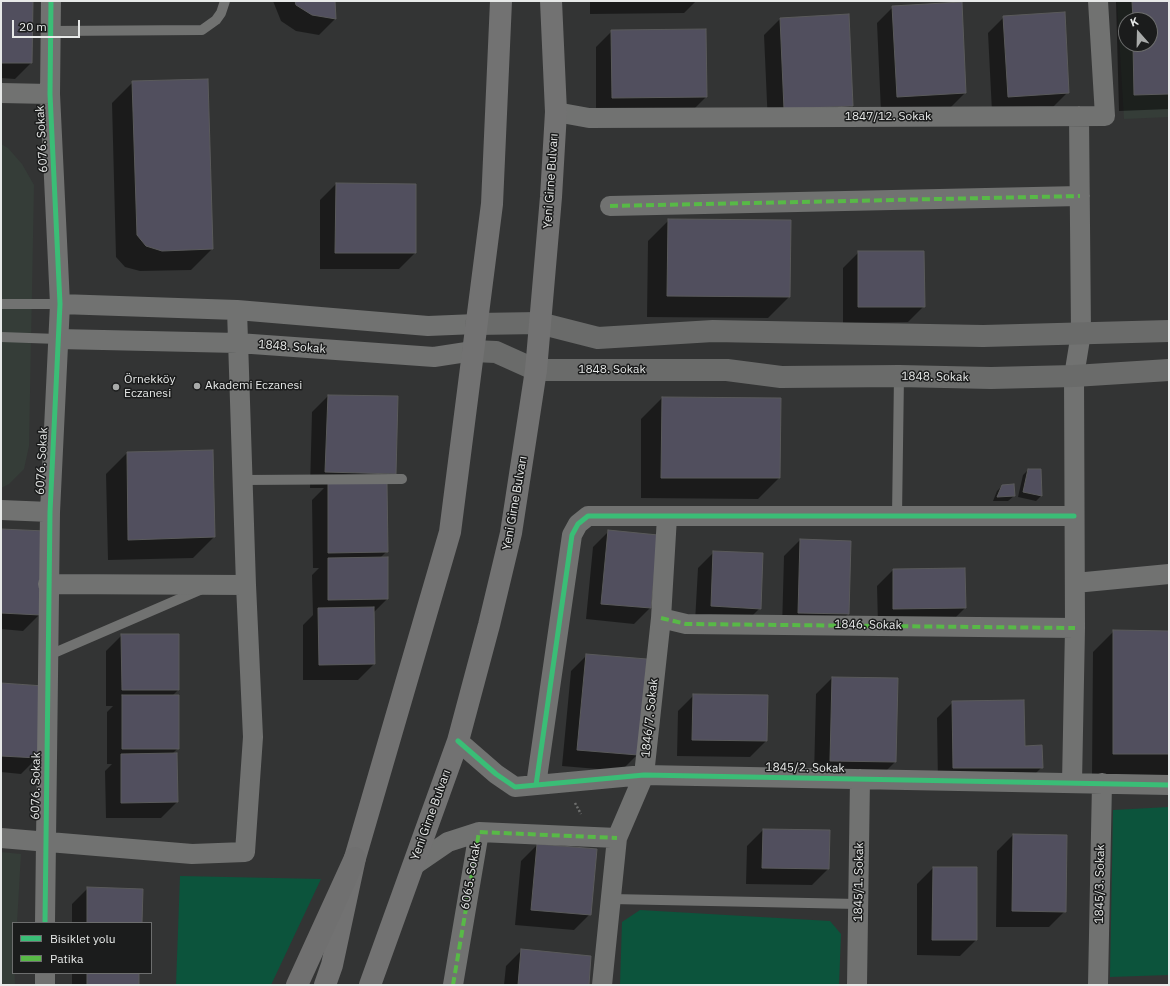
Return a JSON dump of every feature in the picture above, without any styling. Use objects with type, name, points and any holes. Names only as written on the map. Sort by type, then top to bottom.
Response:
[{"type":"highway","points":[[297,985],[355,858]]},
{"type":"main road","points":[[325,985],[332,965],[355,858],[450,532],[492,204],[501,1]]},
{"type":"main road","name":"Yeni Girne Bulvarı","points":[[370,985],[458,741],[489,625],[511,533],[536,370],[551,197],[556,112],[551,1]]},
{"type":"main road","points":[[476,324],[539,323],[598,338],[713,331],[983,336],[1169,331]]},
{"type":"main road","name":"1848. Sokak","points":[[473,351],[496,352],[536,370],[727,370],[781,377],[899,376],[991,378],[1074,376],[1169,370]]},
{"type":"street","name":"6076. Sokak","points":[[45,922],[48,584],[60,304],[50,94],[51,1]]},
{"type":"street","name":"1847/12. Sokak","points":[[556,112],[589,118],[1105,116],[1098,1]]},
{"type":"street","points":[[1,93],[50,94]]},
{"type":"street","points":[[1072,783],[1075,628],[1074,376],[1081,333],[1079,116]]},
{"type":"street","points":[[610,206],[1080,196]]},
{"type":"street","points":[[60,304],[238,310],[428,326],[476,324]]},
{"type":"street","points":[[1,838],[192,854],[245,852],[253,737],[242,480],[238,310]]},
{"type":"street","name":"1848. Sokak","points":[[58,339],[238,343],[434,357],[473,351]]},
{"type":"street","points":[[1,510],[50,512]]},
{"type":"street","points":[[536,785],[572,535],[578,524],[588,516],[1074,516]]},
{"type":"street","name":"1846/7. Sokak","points":[[602,985],[616,838],[644,775],[661,618],[667,516]]},
{"type":"street","points":[[1075,583],[1169,574]]},
{"type":"street","points":[[48,584],[246,586]]},
{"type":"street","name":"1846. Sokak","points":[[661,618],[686,624],[1075,628]]},
{"type":"street","name":"1845/2. Sokak","points":[[458,741],[496,774],[515,787],[644,775],[1169,785]]},
{"type":"street","name":"1845/1. Sokak","points":[[856,985],[860,779]]},
{"type":"street","name":"1845/3. Sokak","points":[[1098,985],[1102,783]]},
{"type":"street","points":[[413,866],[448,842],[479,832]]},
{"type":"street","name":"6065. Sokak","points":[[453,985],[479,832],[616,838]]},
{"type":"street","points":[[45,974],[45,985]]},
{"type":"lane","points":[[50,31],[202,30],[216,20],[221,13],[225,1]]},
{"type":"lane","points":[[1,304],[60,304]]},
{"type":"lane","points":[[1,337],[58,339]]},
{"type":"lane","points":[[897,516],[899,376]]},
{"type":"lane","points":[[242,480],[402,479]]},
{"type":"lane","points":[[47,656],[210,585]]},
{"type":"lane","points":[[611,899],[858,904]]},
{"type":"path","points":[[563,782],[595,837]]},
{"type":"shaded area","points":[[1117,1],[1169,1],[1169,117],[1124,119],[1120,52],[1158,52],[1158,12],[1118,12],[1118,18]]},
{"type":"shaded area","points":[[1,144],[8,148],[22,164],[34,185],[29,446],[24,469],[9,484],[1,488]]},
{"type":"shaded area","points":[[1,852],[21,854],[17,922],[12,922],[12,974],[15,974],[15,985],[1,985]]},
{"type":"green space","points":[[1169,807],[1169,975],[1110,977],[1113,810]]},
{"type":"green space","points":[[180,876],[321,879],[271,985],[176,985]]},
{"type":"green space","points":[[640,910],[830,921],[841,934],[839,985],[620,985],[622,922]]},
{"type":"building","points":[[1,1],[33,1],[32,63],[1,63]]},
{"type":"building","points":[[295,1],[335,1],[336,19],[312,15],[296,5]]},
{"type":"building","points":[[1132,1],[1169,1],[1169,94],[1134,95],[1133,52],[1158,52],[1158,12],[1133,12]]},
{"type":"building","points":[[962,2],[966,93],[897,97],[892,6]]},
{"type":"building","points":[[1065,12],[1069,93],[1008,97],[1003,16]]},
{"type":"building","points":[[849,14],[853,106],[784,109],[780,18]]},
{"type":"building","points":[[706,29],[707,97],[612,98],[611,30]]},
{"type":"building","points":[[208,79],[213,249],[162,251],[146,246],[137,235],[132,81]]},
{"type":"building","points":[[336,183],[416,184],[416,253],[335,253]]},
{"type":"building","points":[[668,219],[791,220],[790,297],[667,296]]},
{"type":"building","points":[[858,251],[924,251],[925,307],[858,307]]},
{"type":"building","points":[[328,395],[398,396],[396,474],[325,472]]},
{"type":"building","points":[[662,397],[781,398],[780,478],[661,478]]},
{"type":"building","points":[[213,450],[215,537],[128,540],[127,452]]},
{"type":"building","points":[[1028,469],[1041,469],[1042,496],[1023,492]]},
{"type":"building","points":[[328,483],[387,483],[388,552],[328,553]]},
{"type":"building","points":[[1014,484],[1015,496],[997,497],[1002,485]]},
{"type":"building","points":[[1,529],[45,531],[40,615],[1,613]]},
{"type":"building","points":[[608,530],[658,535],[651,608],[601,604]]},
{"type":"building","points":[[800,539],[851,541],[849,614],[798,613]]},
{"type":"building","points":[[713,551],[763,553],[761,609],[711,606]]},
{"type":"building","points":[[388,557],[388,599],[328,600],[328,558]]},
{"type":"building","points":[[965,568],[966,608],[893,609],[893,569]]},
{"type":"building","points":[[374,607],[375,664],[319,665],[318,608]]},
{"type":"building","points":[[1113,630],[1169,631],[1169,754],[1113,754]]},
{"type":"building","points":[[121,634],[179,634],[179,690],[122,690]]},
{"type":"building","points":[[586,654],[647,659],[638,755],[577,750]]},
{"type":"building","points":[[832,677],[898,678],[896,762],[830,761]]},
{"type":"building","points":[[1,683],[44,686],[38,758],[1,756]]},
{"type":"building","points":[[693,694],[768,695],[767,741],[692,740]]},
{"type":"building","points":[[122,695],[179,695],[179,749],[122,749]]},
{"type":"building","points":[[1024,700],[1025,746],[1042,745],[1043,768],[953,768],[952,701]]},
{"type":"building","points":[[177,753],[178,802],[121,803],[121,754]]},
{"type":"building","points":[[763,829],[830,830],[829,869],[762,868]]},
{"type":"building","points":[[1013,834],[1067,835],[1066,912],[1012,911]]},
{"type":"building","points":[[537,844],[597,849],[591,915],[531,910]]},
{"type":"building","points":[[933,867],[977,867],[977,940],[932,940]]},
{"type":"building","points":[[87,887],[143,889],[142,922],[87,922]]},
{"type":"building","points":[[521,949],[591,956],[589,985],[518,985]]},
{"type":"building","points":[[87,974],[139,974],[139,985],[87,985]]},
{"type":"marked path","points":[[610,206],[1080,196]]},
{"type":"marked path","points":[[661,618],[686,624],[1075,628]]},
{"type":"marked path","points":[[453,985],[479,832],[617,838]]},
{"type":"cycle path","points":[[45,922],[50,512],[60,304],[50,94],[51,1]]},
{"type":"cycle path","points":[[536,785],[572,535],[578,524],[588,516],[1074,516]]},
{"type":"cycle path","points":[[458,741],[496,774],[515,787],[644,775],[1169,785]]},
{"type":"place","name":"Akademi Eczanesi","points":[[197,386]]},
{"type":"place","name":"Örnekköy Eczanesi","points":[[116,387]]}]
